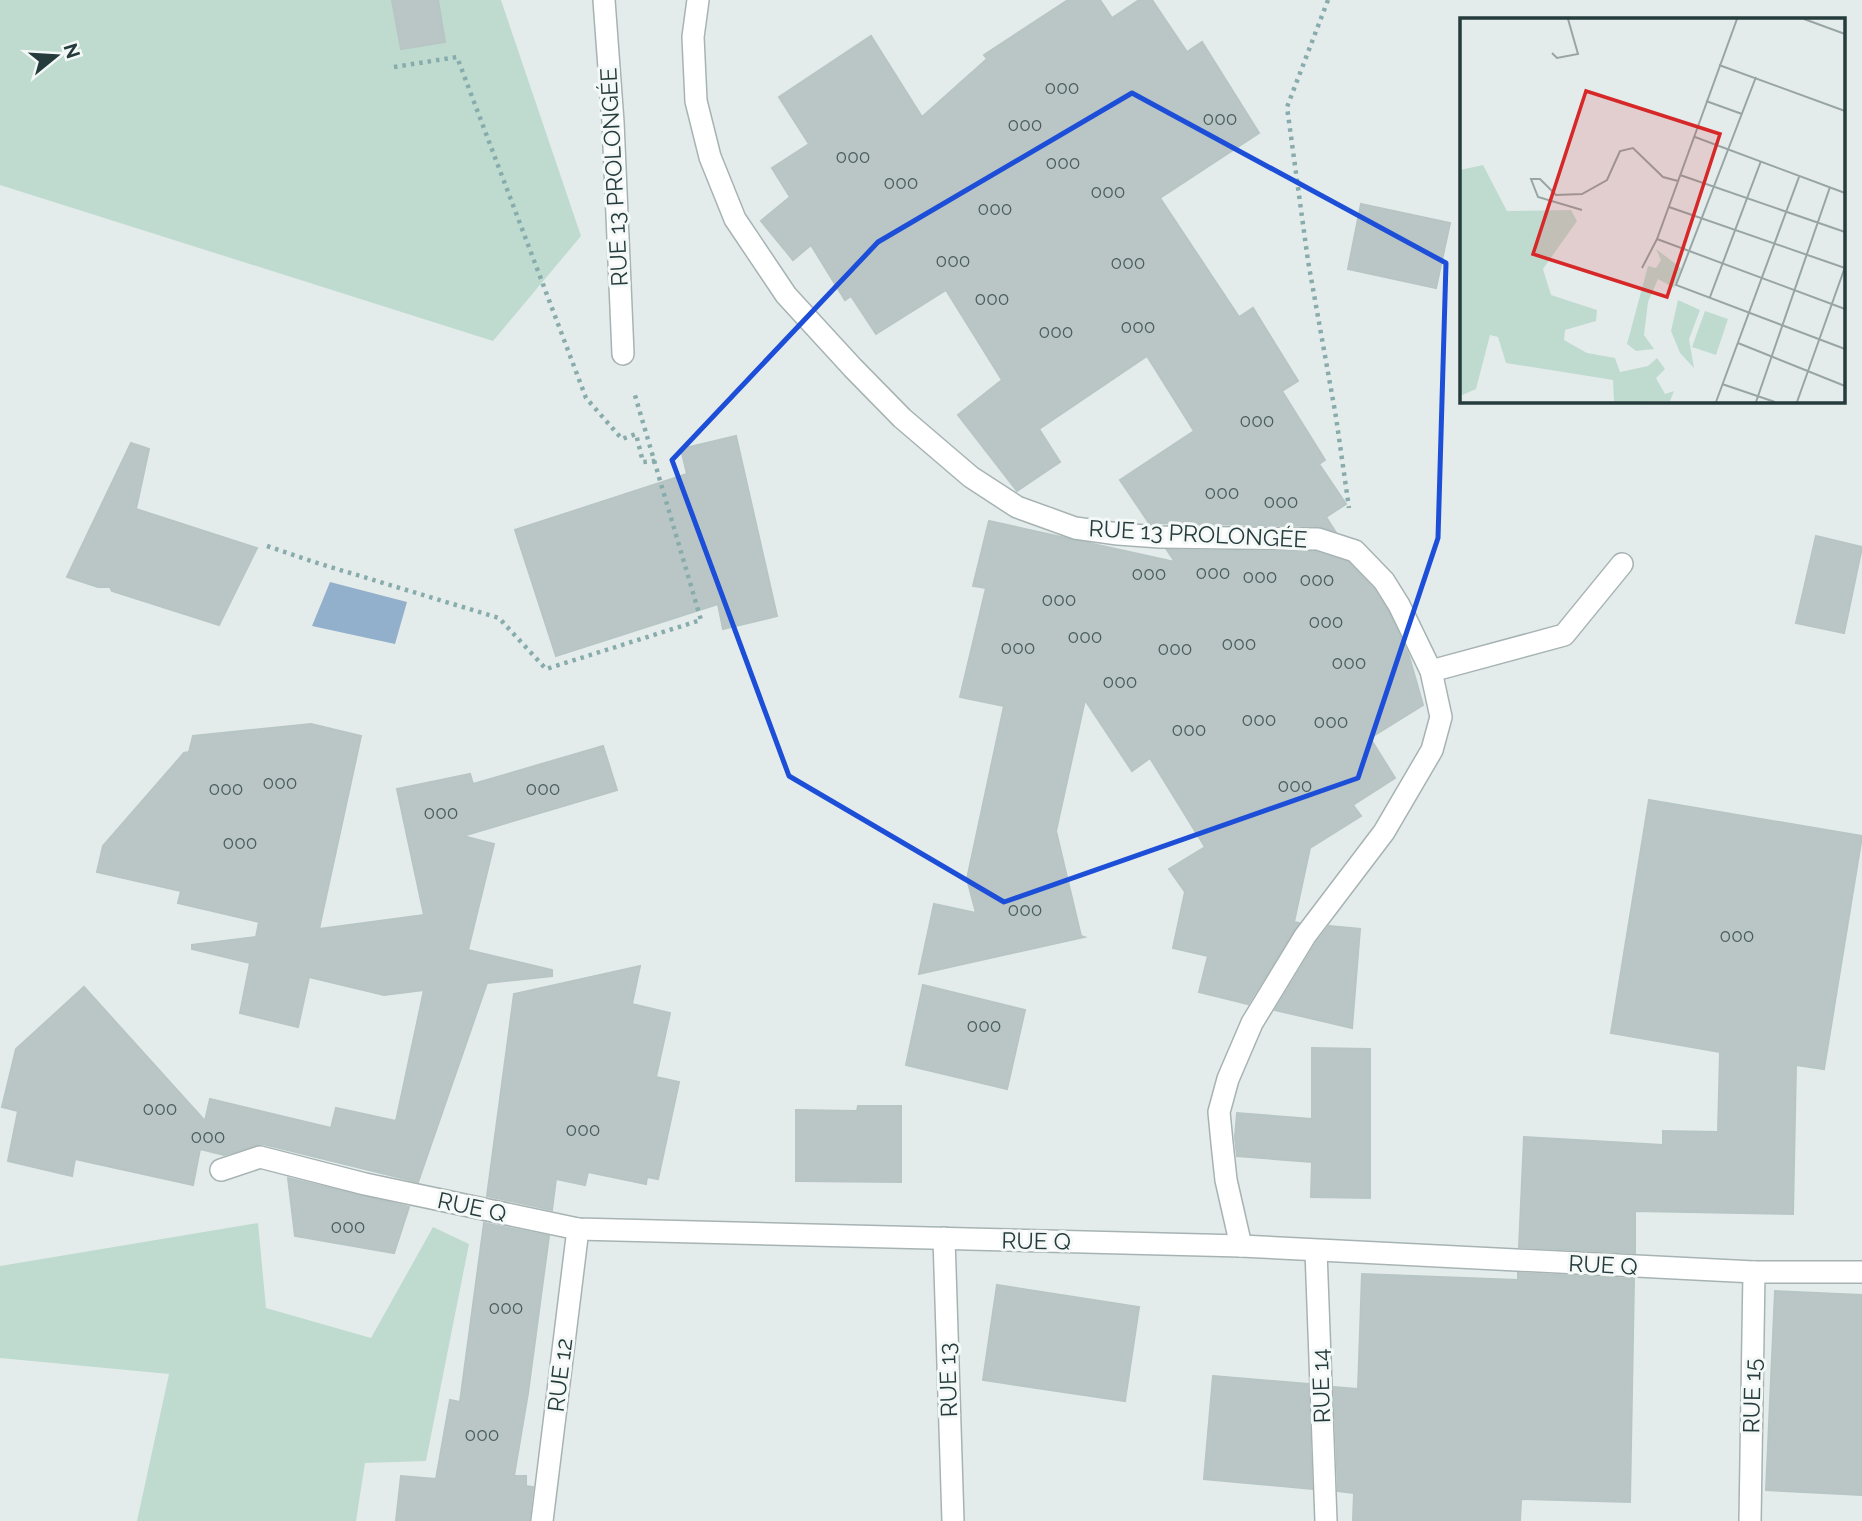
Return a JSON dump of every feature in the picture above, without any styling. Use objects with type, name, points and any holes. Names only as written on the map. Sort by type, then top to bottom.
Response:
[{"type":"street","name":"RUE 13 PROLONGÉE","points":[[604,0],[613,121],[622,354]]},
{"type":"street","name":"RUE 13 PROLONGÉE","points":[[698,0],[693,37],[696,101],[710,157],[735,219],[786,295],[836,350],[902,418],[971,477],[1017,507],[1075,528],[1160,537],[1318,540],[1356,551]]},
{"type":"street","points":[[1241,1246],[1226,1180],[1219,1112],[1228,1079],[1252,1023],[1305,936],[1384,832],[1432,750],[1441,717],[1432,671],[1399,605],[1384,581],[1356,551]]},
{"type":"street","points":[[1432,671],[1564,635],[1622,565]]},
{"type":"street","name":"RUE Q","points":[[220,1170],[260,1157],[365,1184],[578,1229],[1241,1246],[1754,1272],[1862,1272]]},
{"type":"street","name":"RUE 12","points":[[542,1521],[578,1229]]},
{"type":"street","name":"RUE 13","points":[[944,1238],[953,1521]]},
{"type":"street","name":"RUE 14","points":[[1316,1251],[1326,1521]]},
{"type":"street","name":"RUE 15","points":[[1750,1521],[1754,1272]]},
{"type":"path","points":[[1328,0],[1287,107],[1308,261],[1336,417],[1356,551]]},
{"type":"path","points":[[394,67],[457,57],[586,398],[622,439],[636,434],[643,462],[656,461]]},
{"type":"path","points":[[267,546],[499,618],[545,669],[701,620],[656,461],[622,354]]},
{"type":"highlighted area","points":[[1132,93],[1446,263],[1438,538],[1358,778],[1004,902],[789,776],[672,460],[878,242]]},
{"type":"green space","points":[[0,0],[501,0],[581,236],[493,341],[0,185]]},
{"type":"green space","points":[[258,1223],[266,1308],[371,1338],[433,1227],[469,1244],[426,1461],[365,1463],[356,1521],[137,1521],[169,1374],[0,1358],[0,1266]]},
{"type":"water","points":[[330,582],[407,602],[395,644],[312,626]]},
{"type":"building","points":[[392,0],[438,0],[445,42],[401,49]]},
{"type":"building","points":[[1068,0],[1100,0],[1112,18],[1139,0],[1152,0],[1187,52],[1202,42],[1259,133],[1160,198],[1239,317],[1253,308],[1298,381],[1282,391],[1325,460],[1319,464],[1346,504],[1326,517],[1335,531],[1318,526],[1149,523],[1120,480],[1194,431],[1147,356],[1039,429],[1060,462],[1017,491],[958,415],[1002,380],[946,290],[876,334],[851,296],[845,300],[811,245],[793,260],[761,221],[790,197],[772,168],[809,144],[779,97],[871,36],[922,117],[987,59],[984,55]]},
{"type":"building","points":[[1361,204],[1450,223],[1436,288],[1348,269]]},
{"type":"building","points":[[736,436],[777,616],[723,629],[718,604],[556,656],[515,530],[687,474],[681,449]]},
{"type":"building","points":[[131,443],[149,449],[136,509],[257,548],[219,625],[112,591],[110,587],[98,587],[67,577]]},
{"type":"building","points":[[989,521],[1175,562],[1167,550],[1316,552],[1348,562],[1374,589],[1388,611],[1409,656],[1423,705],[1370,738],[1395,778],[1353,805],[1361,816],[1310,848],[1294,922],[1299,923],[1248,1004],[1199,992],[1208,956],[1173,948],[1185,892],[1169,869],[1205,847],[1150,758],[1132,771],[1085,700],[1056,831],[1081,936],[1084,937],[919,974],[934,904],[976,913],[967,879],[1004,706],[960,697],[986,588],[973,586]]},
{"type":"building","points":[[1816,536],[1862,547],[1844,633],[1796,623]]},
{"type":"building","points":[[311,724],[361,736],[319,929],[424,915],[397,789],[470,774],[473,784],[603,746],[617,790],[463,836],[494,844],[468,950],[552,970],[552,976],[487,983],[418,1182],[263,1144],[224,1155],[200,1149],[193,1185],[75,1159],[72,1176],[8,1161],[18,1111],[2,1107],[16,1049],[84,987],[205,1121],[210,1099],[331,1128],[336,1108],[396,1121],[424,990],[384,995],[309,977],[298,1027],[240,1013],[250,963],[192,949],[192,945],[256,937],[259,922],[178,903],[181,891],[97,872],[103,846],[184,753],[189,752],[193,736]]},
{"type":"building","points":[[1649,800],[1862,836],[1824,1069],[1796,1065],[1793,1214],[1635,1211],[1635,1253],[1519,1247],[1524,1137],[1663,1145],[1663,1131],[1718,1132],[1720,1052],[1611,1033]]},
{"type":"building","points":[[1329,926],[1360,929],[1352,1028],[1275,1010]]},
{"type":"building","points":[[640,966],[632,1004],[670,1013],[656,1077],[679,1082],[658,1179],[647,1177],[646,1184],[588,1172],[585,1185],[556,1179],[552,1210],[487,1196],[514,994]]},
{"type":"building","points":[[923,985],[1025,1010],[1007,1089],[906,1065]]},
{"type":"building","points":[[1312,1048],[1370,1049],[1370,1198],[1311,1197],[1312,1162],[1237,1156],[1237,1113],[1312,1119]]},
{"type":"building","points":[[858,1106],[901,1106],[901,1182],[796,1181],[796,1110],[857,1111]]},
{"type":"building","points":[[288,1178],[409,1207],[394,1253],[295,1236]]},
{"type":"building","points":[[484,1223],[549,1236],[514,1476],[526,1476],[526,1486],[533,1487],[529,1521],[396,1521],[401,1476],[436,1479],[450,1400],[460,1402]]},
{"type":"building","points":[[1518,1273],[1634,1279],[1630,1502],[1521,1499],[1520,1521],[1353,1521],[1354,1493],[1338,1491],[1334,1387],[1358,1389],[1362,1274],[1518,1280]]},
{"type":"building","points":[[997,1285],[1139,1307],[1125,1401],[983,1380]]},
{"type":"building","points":[[1775,1291],[1862,1295],[1862,1495],[1766,1490]]},
{"type":"building","points":[[1213,1376],[1308,1384],[1312,1489],[1204,1479]]}]
